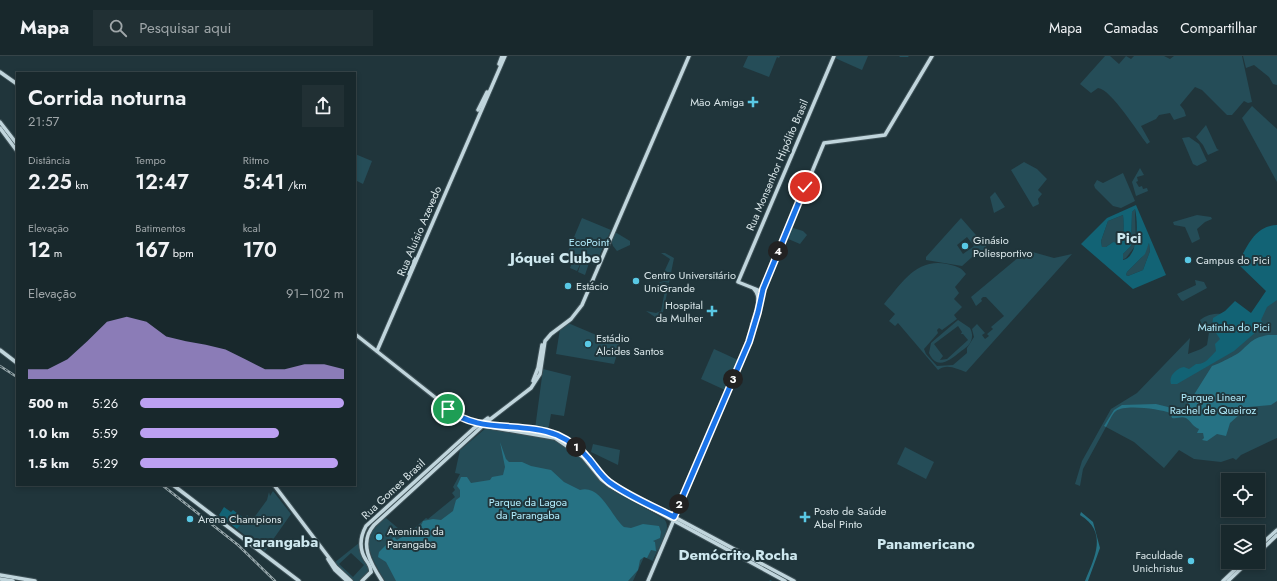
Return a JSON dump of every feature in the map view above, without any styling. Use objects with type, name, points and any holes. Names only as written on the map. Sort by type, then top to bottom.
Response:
[{"type":"main road","name":"Rua Aluísio Azevedo","points":[[376,351],[418,256],[476,117],[485,104],[503,56]]},
{"type":"main road","name":"Rua Gomes Brasil","points":[[371,572],[371,568],[364,557],[361,547],[362,536],[366,526],[479,424],[529,387],[536,376],[543,342],[550,332],[570,317],[580,304],[688,56]]},
{"type":"main road","name":"Rua Gomes Brasil","points":[[382,581],[376,572],[366,546],[369,532],[374,524],[485,425],[531,388],[540,374],[546,341],[551,334],[571,319],[582,305],[688,56]]},
{"type":"main road","name":"Rua Monsenhor Hipólito Brasil","points":[[754,288],[738,282],[834,56]]},
{"type":"main road","points":[[648,581],[668,529],[749,342],[762,292],[824,143],[885,135],[932,56]]},
{"type":"main road","points":[[0,72],[16,83]]},
{"type":"main road","points":[[0,122],[16,143]]},
{"type":"main road","points":[[0,128],[16,150]]},
{"type":"main road","points":[[754,288],[762,292]]},
{"type":"main road","points":[[724,391],[727,389],[749,337],[758,301],[757,293],[754,288]]},
{"type":"main road","points":[[356,335],[451,411],[466,420],[479,424],[555,438],[583,457],[601,479],[610,486],[664,517],[673,519],[794,581]]},
{"type":"main road","points":[[0,350],[16,362]]},
{"type":"main road","points":[[485,425],[534,430],[562,438],[587,457],[609,482],[785,581]]},
{"type":"main road","points":[[448,458],[455,449],[454,446]]},
{"type":"main road","points":[[174,486],[299,581]]},
{"type":"main road","points":[[275,486],[319,545],[340,571],[351,581]]},
{"type":"main road","points":[[664,517],[668,523],[668,529]]},
{"type":"main road","points":[[1265,541],[1277,530]]},
{"type":"main road","points":[[1265,546],[1277,535]]},
{"type":"main road","points":[[319,545],[335,570],[347,581]]},
{"type":"main road","points":[[1223,581],[1236,569]]},
{"type":"main road","points":[[1228,581],[1241,569]]},
{"type":"main road","points":[[362,581],[371,572],[376,572]]},
{"type":"main road","points":[[0,575],[35,581]]},
{"type":"main road","points":[[0,579],[13,581]]},
{"type":"green space","points":[[748,56],[780,56],[779,58],[777,57],[769,77],[743,67]]},
{"type":"green space","points":[[836,56],[868,56],[862,70],[835,58]]},
{"type":"green space","points":[[1105,56],[1110,56],[1119,64],[1126,56],[1131,59],[1134,56],[1164,56],[1170,59],[1174,56],[1242,56],[1252,102],[1248,103],[1244,101],[1232,115],[1227,115],[1202,90],[1195,87],[1180,105],[1186,116],[1174,120],[1170,113],[1159,115],[1156,119],[1141,126],[1150,142],[1147,144],[1124,112],[1110,96],[1098,88],[1091,93],[1080,84]]},
{"type":"green space","points":[[1243,56],[1277,56],[1277,85],[1273,84],[1269,77],[1254,65],[1246,68]]},
{"type":"green space","points":[[1252,106],[1277,129],[1277,182],[1242,118]]},
{"type":"green space","points":[[1206,125],[1217,149],[1219,150],[1208,155],[1203,145],[1196,137]]},
{"type":"green space","points":[[1189,137],[1199,144],[1207,161],[1197,166],[1193,164],[1182,138]]},
{"type":"green space","points":[[356,154],[372,161],[363,184],[356,180]]},
{"type":"green space","points":[[1024,162],[1037,169],[1047,179],[1038,190],[1042,194],[1038,199],[1039,204],[1033,207],[1011,170]]},
{"type":"green space","points":[[1140,168],[1144,175],[1137,177],[1138,181],[1136,182],[1139,187],[1142,186],[1143,189],[1147,188],[1148,191],[1136,196],[1132,182]]},
{"type":"green space","points":[[1123,173],[1135,201],[1121,208],[1113,206],[1095,188],[1094,185],[1097,180],[1103,183]]},
{"type":"green space","points":[[995,192],[1005,207],[994,213],[990,197]]},
{"type":"green space","points":[[1136,205],[1166,275],[1133,289],[1081,244],[1107,218]],"holes":[[[1135,209],[1137,222],[1135,246],[1132,253],[1123,260],[1123,254],[1131,246],[1132,212]],[[1123,215],[1124,229],[1121,243],[1113,242],[1106,247],[1102,247],[1101,241],[1108,221]],[[1149,243],[1150,251],[1143,270],[1128,276],[1126,275],[1127,272],[1145,254]]]},
{"type":"green space","points":[[1135,209],[1136,245],[1126,258],[1122,260],[1123,254],[1131,246],[1132,212]]},
{"type":"green space","points":[[1123,215],[1124,229],[1121,243],[1113,242],[1106,247],[1102,247],[1101,241],[1108,221]]},
{"type":"green space","points":[[1197,215],[1211,217],[1212,219],[1205,222],[1197,229],[1200,239],[1192,243],[1185,227],[1174,225],[1173,222]]},
{"type":"green space","name":"EcoPoint","points":[[582,218],[611,230],[595,265],[589,263],[585,275],[578,272],[582,260],[577,271],[570,268],[574,257],[567,254]]},
{"type":"green space","points":[[961,218],[990,251],[980,250],[962,266],[926,260],[926,257]],"holes":[[[967,237],[974,246],[963,254],[957,245]]]},
{"type":"green space","name":"Matinha do Pici","points":[[1277,225],[1277,300],[1267,307],[1261,320],[1264,325],[1234,351],[1177,384],[1171,384],[1170,381],[1172,375],[1176,371],[1184,367],[1189,369],[1196,364],[1202,363],[1216,351],[1215,344],[1220,339],[1212,327],[1213,318],[1225,311],[1235,301],[1251,313],[1266,291],[1238,264],[1248,244],[1257,233],[1269,226]]},
{"type":"green space","points":[[790,227],[803,231],[807,235],[800,244],[786,238]]},
{"type":"green space","points":[[615,232],[630,241],[630,245],[617,251],[611,240]]},
{"type":"green space","points":[[1149,243],[1150,251],[1143,270],[1128,276],[1126,275],[1127,272],[1142,257]]},
{"type":"green space","points":[[1029,251],[1054,258],[1072,254],[966,372],[948,367],[938,370],[898,323],[895,326],[889,321],[895,314],[884,304],[904,281],[918,268],[936,263],[947,264],[960,268],[966,274],[955,287],[959,293],[954,299],[962,307],[954,315],[957,319],[942,330],[939,328],[937,330],[938,333],[924,349],[926,354],[937,366],[953,365],[967,353],[967,348],[974,337],[972,329],[977,324],[985,333],[982,335],[985,339],[989,336],[987,334],[993,329],[991,327],[1004,316],[986,297],[983,297],[981,299],[982,301],[976,306],[971,297],[1025,252]]},
{"type":"green space","points":[[661,253],[665,253],[674,258],[669,283],[660,281],[670,259]]},
{"type":"green space","points":[[1195,280],[1204,282],[1207,288],[1183,301],[1181,300],[1177,294],[1196,285]]},
{"type":"green space","points":[[659,283],[669,284],[661,321],[646,311],[656,313],[661,311],[666,285]]},
{"type":"green space","name":"Parque Linear Rachel de Queiroz","points":[[1277,284],[1277,438],[1241,455],[1236,460],[1233,458],[1221,462],[1194,459],[1179,450],[1164,468],[1134,442],[1106,427],[1083,469],[1080,486],[1075,484],[1082,461],[1111,409],[1137,393],[1190,338],[1188,354],[1207,345],[1210,326],[1201,325],[1200,320],[1214,314],[1249,314],[1258,308]]},
{"type":"green space","points":[[958,320],[970,328],[972,333],[972,339],[968,346],[948,361],[940,363],[936,362],[929,353],[931,343]],"holes":[[[958,326],[962,332],[961,334],[963,334],[968,340],[947,359],[940,360],[943,356],[934,344]]]},
{"type":"green space","name":"Estádio Alcides Santos","points":[[568,323],[620,345],[614,364],[556,354],[560,329]]},
{"type":"green space","points":[[714,349],[738,360],[725,390],[701,379]]},
{"type":"green space","points":[[543,369],[571,376],[564,416],[551,414],[548,431],[535,429]]},
{"type":"green space","name":"Parque da Lagoa da Parangaba","points":[[486,428],[554,438],[581,458],[608,487],[664,519],[667,523],[666,534],[653,561],[644,557],[633,581],[385,581],[376,565],[369,547],[368,539],[371,531],[376,524],[386,518],[399,529],[401,528],[408,534],[426,518],[428,519],[455,497],[452,493],[455,490],[453,487],[460,474],[455,473],[460,450]]},
{"type":"green space","points":[[593,444],[620,450],[618,465],[591,452]]},
{"type":"green space","points":[[905,447],[934,462],[926,479],[897,464]]},
{"type":"green space","points":[[273,491],[291,514],[265,551],[237,529],[247,515],[253,519],[267,500],[269,492],[270,496]]},
{"type":"green space","points":[[224,507],[231,512],[233,510],[245,519],[237,529],[219,515]]},
{"type":"green space","points":[[359,543],[369,566],[369,572],[360,581],[352,581],[334,563]],"holes":[[[351,553],[364,565],[353,577],[339,564]]]},
{"type":"shaded area","points":[[1268,335],[1277,335],[1277,401],[1271,405],[1248,407],[1230,423],[1226,436],[1217,434],[1207,441],[1202,440],[1204,438],[1203,433],[1197,433],[1199,429],[1186,418],[1172,418],[1170,413],[1143,408],[1120,409],[1113,414],[1106,427],[1104,426],[1114,410],[1122,405],[1156,404],[1176,409],[1185,409],[1212,366],[1236,355],[1250,342]]},
{"type":"shaded area","name":"Parque da Lagoa da Parangaba","points":[[500,442],[506,459],[509,462],[522,462],[531,466],[551,470],[564,482],[580,490],[587,489],[594,492],[600,497],[624,527],[631,528],[643,524],[659,526],[661,532],[660,538],[653,541],[655,542],[656,551],[651,550],[647,558],[644,557],[640,560],[638,570],[628,581],[396,581],[386,562],[378,557],[379,552],[394,537],[397,540],[419,528],[423,521],[433,519],[441,520],[453,511],[456,500],[460,497],[460,490],[457,486],[461,477],[467,477],[471,483],[490,480],[492,477],[503,475],[505,467]]},
{"type":"shaded area","points":[[1081,512],[1093,522],[1100,548],[1088,581],[1085,581],[1095,554],[1097,537],[1089,522],[1080,515]]},
{"type":"waterway","points":[[900,56],[908,56]]},
{"type":"railway","points":[[0,366],[16,376]]},
{"type":"railway","points":[[163,486],[238,545],[275,581]]},
{"type":"place","name":"Mão Amiga","points":[[753,102]]},
{"type":"place","name":"Ginásio Poliesportivo","points":[[965,246]]},
{"type":"place","name":"Campus do Pici","points":[[1188,260]]},
{"type":"place","name":"Centro Universitário UniGrande","points":[[636,281]]},
{"type":"place","name":"Estácio","points":[[568,286]]},
{"type":"place","name":"Hospital da Mulher","points":[[712,311]]},
{"type":"place","name":"Estádio Alcides Santos","points":[[588,344]]},
{"type":"place","name":"Posto de Saúde Abel Pinto","points":[[805,517]]},
{"type":"place","name":"Arena Champions","points":[[190,519]]},
{"type":"place","name":"Areninha da Parangaba","points":[[379,537]]},
{"type":"place","name":"Faculdade Unichristus","points":[[1191,561]]},
{"type":"district","name":"Pici","points":[[1129,238]]},
{"type":"district","name":"Jóquei Clube","points":[[555,258]]},
{"type":"district","name":"Parangaba","points":[[281,542]]},
{"type":"district","name":"Panamericano","points":[[926,544]]},
{"type":"district","name":"Demócrito Rocha","points":[[738,555]]},
{"type":"route","points":[[448,409],[466,420],[479,424],[491,424],[534,430],[562,438],[575,446],[587,457],[609,482],[674,517],[749,342],[761,303],[763,289],[805,187]]}]
